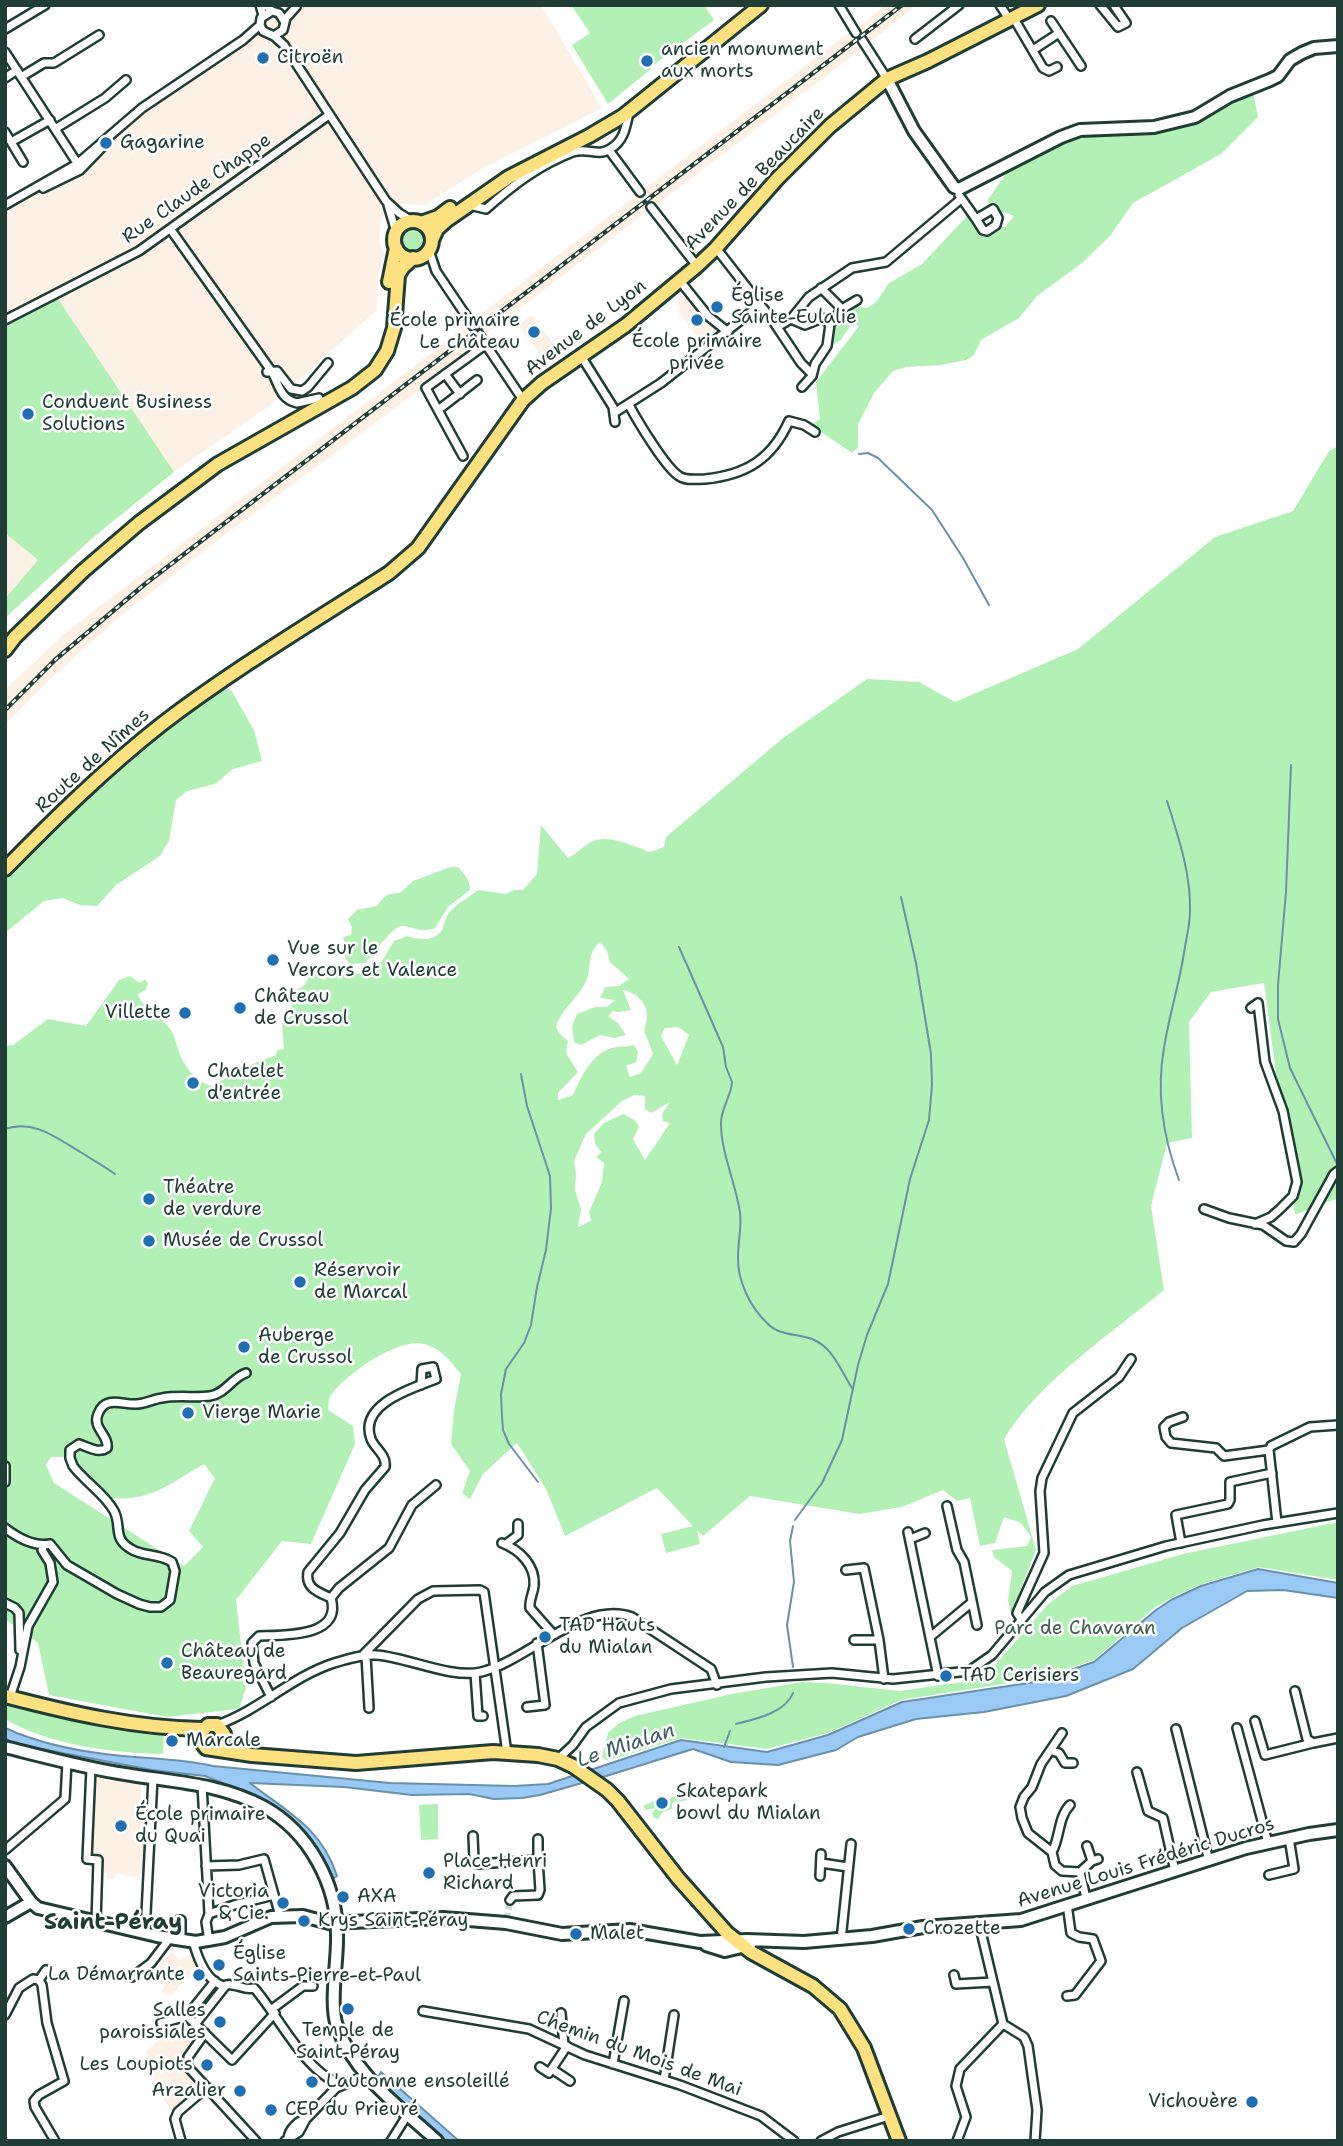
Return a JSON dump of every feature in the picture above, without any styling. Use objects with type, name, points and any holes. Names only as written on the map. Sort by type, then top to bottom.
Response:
[{"type":"main road","points":[[5,637],[78,565],[148,507],[232,446],[355,377],[369,364],[381,346],[387,326],[388,287],[396,248],[396,232],[404,223],[438,217],[505,170],[606,120],[751,5]]},
{"type":"main road","points":[[5,650],[83,571],[149,515],[218,464],[352,388],[375,370],[387,351],[394,328],[398,275],[403,267],[423,251],[442,225],[509,177],[629,112],[761,5]]},
{"type":"main road","name":"Avenue de Beaucaire","points":[[695,268],[794,161],[887,79],[928,61],[1023,11]]},
{"type":"main road","points":[[416,222],[429,230],[423,251]]},
{"type":"main road","points":[[396,248],[403,256],[423,251]]},
{"type":"main road","name":"Avenue de Lyon","points":[[212,690],[408,559],[523,400],[542,383],[626,325],[695,268]]},
{"type":"main road","name":"Route de Nîmes","points":[[5,869],[94,782],[163,724],[212,690]]},
{"type":"main road","points":[[8,1696],[69,1712],[201,1734]]},
{"type":"main road","points":[[201,1734],[208,1725],[220,1737],[252,1755],[356,1763],[516,1752],[567,1763],[607,1790],[618,1801],[678,1878],[702,1914],[740,1944],[831,1999],[855,2029],[899,2141]]},
{"type":"main road","points":[[201,1734],[206,1748],[220,1737]]},
{"type":"street","points":[[5,29],[45,5]]},
{"type":"street","points":[[5,205],[68,177],[118,127],[142,108],[243,40],[260,25],[263,15],[260,5]]},
{"type":"street","points":[[839,5],[856,33]]},
{"type":"street","points":[[915,39],[959,5]]},
{"type":"street","points":[[1000,5],[1023,11],[1032,50],[1043,68],[1049,71],[1057,67]]},
{"type":"street","points":[[1100,5],[1118,27],[1126,23],[1116,6],[1107,13]]},
{"type":"street","points":[[263,15],[272,10],[297,6]]},
{"type":"street","points":[[274,36],[297,6]]},
{"type":"street","points":[[272,10],[283,26],[291,56]]},
{"type":"street","points":[[1051,21],[1081,66]]},
{"type":"street","points":[[260,25],[265,33]]},
{"type":"street","points":[[243,40],[265,33],[274,36],[291,56],[386,201],[399,213],[416,222]]},
{"type":"street","points":[[1032,50],[1059,33]]},
{"type":"street","points":[[5,78],[44,63],[54,63],[99,35]]},
{"type":"street","points":[[862,40],[887,79],[914,131],[976,219]]},
{"type":"street","points":[[956,188],[970,185],[1061,137],[1080,130],[1154,127],[1195,117],[1230,96],[1278,76],[1290,61],[1302,53],[1314,48],[1338,46]]},
{"type":"street","points":[[5,52],[79,167]]},
{"type":"street","points":[[55,129],[126,80]]},
{"type":"street","points":[[469,204],[486,209],[519,179],[575,151],[598,153],[609,150],[622,139],[629,112]]},
{"type":"street","name":"Rue Claude Chappe","points":[[5,320],[130,256],[171,230],[329,115]]},
{"type":"street","points":[[12,142],[50,120]]},
{"type":"street","points":[[5,132],[23,162]]},
{"type":"street","points":[[609,150],[640,192]]},
{"type":"street","points":[[777,327],[791,319],[809,297],[852,268],[886,262],[961,199]]},
{"type":"street","points":[[386,201],[396,232]]},
{"type":"street","points":[[651,207],[695,268]]},
{"type":"street","points":[[171,230],[264,362],[266,370],[277,371],[291,388],[302,391],[328,363]]},
{"type":"street","points":[[716,248],[812,374]]},
{"type":"street","points":[[423,251],[523,400]]},
{"type":"street","points":[[423,251],[436,271]]},
{"type":"street","points":[[680,281],[708,316],[728,332]]},
{"type":"street","points":[[821,288],[842,309]]},
{"type":"street","points":[[802,387],[827,346],[830,324],[842,309],[856,300]]},
{"type":"street","points":[[581,356],[613,407],[615,417],[760,306]]},
{"type":"street","points":[[791,319],[805,326],[822,318],[830,324]]},
{"type":"street","points":[[463,456],[426,388],[485,345]]},
{"type":"street","points":[[272,372],[278,388],[290,401],[297,403],[319,398]]},
{"type":"street","points":[[445,374],[460,394]]},
{"type":"street","points":[[442,407],[477,380]]},
{"type":"street","points":[[629,405],[673,469],[679,476],[692,480],[735,474],[764,457],[780,441],[789,421],[804,425],[815,432]]},
{"type":"street","points":[[1251,1009],[1258,1003],[1265,1062],[1283,1111],[1297,1182],[1293,1196],[1280,1209],[1271,1217],[1255,1224]]},
{"type":"street","points":[[1204,1209],[1229,1218],[1263,1225],[1286,1241],[1294,1242],[1338,1171]]},
{"type":"street","points":[[1021,1619],[1017,1613],[1044,1553],[1040,1491],[1042,1478],[1073,1413],[1119,1377],[1131,1359]]},
{"type":"street","points":[[331,1598],[313,1589],[308,1583],[307,1572],[340,1533],[365,1490],[385,1467],[384,1456],[373,1443],[369,1431],[382,1403],[436,1379],[433,1367],[422,1369],[421,1385]]},
{"type":"street","points":[[5,1528],[29,1542],[54,1546],[67,1565],[132,1601],[156,1608],[168,1603],[175,1574],[173,1562],[156,1554],[135,1552],[124,1544],[117,1532],[114,1512],[76,1471],[70,1458],[71,1450],[79,1444],[97,1450],[107,1448],[107,1441],[96,1420],[101,1409],[108,1403],[120,1401],[135,1405],[161,1398],[210,1396],[246,1373]]},
{"type":"street","points":[[1183,1417],[1164,1427],[1166,1437],[1171,1443],[1216,1448],[1224,1456],[1269,1450],[1278,1442],[1310,1427],[1338,1424]]},
{"type":"street","points":[[1269,1450],[1277,1522]]},
{"type":"street","points":[[5,1466],[5,1482]]},
{"type":"street","points":[[1181,1543],[1176,1515],[1228,1504],[1230,1482],[1272,1473]]},
{"type":"street","points":[[331,1598],[339,1588],[389,1548],[412,1505],[436,1485]]},
{"type":"street","points":[[947,1506],[957,1550],[964,1562],[977,1625]]},
{"type":"street","points":[[567,1763],[573,1745],[586,1727],[619,1703],[671,1689],[766,1677],[831,1673],[884,1679],[938,1676],[977,1668],[992,1655],[1045,1592],[1069,1575],[1181,1543],[1277,1522],[1338,1513]]},
{"type":"street","points":[[518,1524],[518,1535],[504,1544],[526,1559],[531,1567],[534,1579],[530,1608],[553,1634]]},
{"type":"street","points":[[925,1533],[909,1535],[938,1676]]},
{"type":"street","points":[[8,1696],[28,1626],[53,1582],[50,1563],[42,1550],[44,1545]]},
{"type":"street","points":[[846,1570],[863,1568],[879,1640],[884,1679]]},
{"type":"street","points":[[369,1707],[364,1656],[418,1599],[433,1591],[470,1588],[484,1592],[506,1746]]},
{"type":"street","points":[[271,1697],[254,1663],[252,1643],[259,1636],[301,1634],[319,1628],[331,1614],[331,1598]]},
{"type":"street","points":[[5,1603],[19,1613],[19,1649],[22,1654]]},
{"type":"street","points":[[930,1637],[971,1603]]},
{"type":"street","points":[[220,1737],[240,1717],[311,1671],[364,1656],[379,1655],[429,1667],[475,1673],[496,1668],[553,1634],[598,1616],[619,1612],[632,1617],[711,1669],[717,1685]]},
{"type":"street","points":[[854,1640],[879,1640]]},
{"type":"street","points":[[527,1707],[545,1705],[537,1643]]},
{"type":"street","points":[[475,1673],[478,1716],[483,1716]]},
{"type":"street","points":[[1295,1691],[1307,1739],[1313,1743]]},
{"type":"street","points":[[1255,1721],[1265,1755],[1338,1738]]},
{"type":"street","points":[[1237,1728],[1268,1843]]},
{"type":"street","points":[[1176,1729],[1209,1861]]},
{"type":"street","points":[[1062,1733],[1041,1764],[1020,1807],[1028,1833],[1052,1852],[1055,1865],[1062,1871],[1080,1872],[1095,1860],[1087,1846]]},
{"type":"street","points":[[567,1763],[573,1745]]},
{"type":"street","points":[[8,1750],[91,1768],[202,1785],[265,1808],[301,1836],[311,1849],[323,1874],[335,1923],[335,2019],[341,2034],[364,2074],[437,2141]]},
{"type":"street","points":[[1052,1751],[1059,1753],[1065,1763],[1073,1763]]},
{"type":"street","points":[[5,1850],[65,1799],[67,1762]]},
{"type":"street","points":[[91,1768],[87,1859],[98,1860],[96,1922]]},
{"type":"street","points":[[1137,1772],[1148,1811],[1163,1818],[1175,1871]]},
{"type":"street","points":[[145,1933],[153,1778]]},
{"type":"street","points":[[202,1785],[209,1914],[206,1922],[209,1941]]},
{"type":"street","points":[[1052,1852],[1058,1842],[1065,1809],[1070,1805]]},
{"type":"street","name":"Avenue Louis Frédéric Ducros","points":[[280,1916],[303,1916],[325,1923],[431,1918],[507,1922],[562,1934],[630,1930],[700,1942],[740,1944],[841,1940],[923,1927],[1021,1920],[1268,1843],[1338,1830]]},
{"type":"street","points":[[473,1836],[474,1860],[477,1864],[538,1860]]},
{"type":"street","points":[[1269,1875],[1294,1869],[1289,1838]]},
{"type":"street","points":[[510,1900],[513,1896],[538,1895],[538,1839]]},
{"type":"street","points":[[841,1940],[851,1844]]},
{"type":"street","points":[[820,1876],[821,1858],[848,1867]]},
{"type":"street","points":[[5,1866],[31,1902],[43,1909],[170,1938],[209,1941],[241,1932],[271,1917],[280,1916],[264,1859],[239,1865],[206,1866]]},
{"type":"street","points":[[1080,1872],[1086,1898]]},
{"type":"street","points":[[209,1914],[273,1891]]},
{"type":"street","points":[[5,1917],[31,1902]]},
{"type":"street","points":[[1067,1996],[1075,1995],[1101,1961],[1093,1939],[1071,1933],[1068,1904]]},
{"type":"street","points":[[178,1920],[181,1920],[187,1941],[215,1981],[245,1990],[252,1987],[273,2011],[310,2064],[337,2083],[343,2084]]},
{"type":"street","points":[[979,1923],[1003,2024],[1024,2037],[1028,2046],[1037,2110],[1035,2141]]},
{"type":"street","points":[[132,1977],[151,1963],[170,1938]]},
{"type":"street","points":[[39,1980],[46,1970]]},
{"type":"street","points":[[954,1975],[956,1984],[993,1982]]},
{"type":"street","points":[[5,2015],[19,1989],[33,1979],[39,1980]]},
{"type":"street","points":[[39,1980],[47,2023],[64,2081],[39,2095],[34,2101],[34,2107],[55,2141]]},
{"type":"street","points":[[161,2023],[187,2016],[215,1981]]},
{"type":"street","points":[[196,2023],[226,1985]]},
{"type":"street","points":[[187,2016],[232,2060],[273,2011],[303,1986],[313,1986]]},
{"type":"street","points":[[614,2064],[624,2001]]},
{"type":"street","name":"Chemin du Mois de Mai","points":[[423,2011],[528,2029],[614,2064],[761,2116],[794,2141]]},
{"type":"street","points":[[540,2067],[549,2073],[566,2046],[561,2013]]},
{"type":"street","points":[[664,2080],[674,2015]]},
{"type":"street","points":[[957,2141],[966,2117],[956,2086],[960,2069],[1003,2024]]},
{"type":"street","points":[[205,2033],[188,2057],[187,2063],[206,2088],[256,2141]]},
{"type":"street","points":[[552,2069],[570,2081]]},
{"type":"street","points":[[286,2140],[296,2134],[306,2119],[343,2084],[364,2074]]},
{"type":"street","points":[[181,2141],[175,2119],[178,2112],[206,2088]]},
{"type":"street","points":[[390,2141],[408,2114]]},
{"type":"street","points":[[821,2141],[838,2132],[889,2116]]},
{"type":"shaded area","points":[[291,5],[541,5],[602,108],[483,168],[425,205],[401,204],[386,212],[381,221],[379,242],[384,254],[378,275],[377,310],[268,407],[174,472],[114,520],[5,618],[5,200],[81,161],[135,108],[250,27]]},
{"type":"shaded area","points":[[886,5],[917,5],[868,44],[857,28]]},
{"type":"shaded area","points":[[851,31],[863,48],[655,206],[643,190]]},
{"type":"shaded area","points":[[638,194],[649,210],[485,335],[474,319]]},
{"type":"shaded area","name":"École primaire privée","points":[[689,294],[721,336],[705,347],[677,310],[680,307],[677,303]]},
{"type":"shaded area","name":"École primaire Le château","points":[[532,315],[559,351],[545,361],[518,325]]},
{"type":"shaded area","points":[[464,328],[477,347],[118,618],[43,686],[5,725],[5,690],[66,632]]},
{"type":"shaded area","name":"École primaire du Quai","points":[[97,1775],[141,1782],[141,1820],[148,1820],[144,1866],[140,1875],[134,1877],[117,1873],[113,1879],[108,1879],[106,1873],[101,1873],[101,1858],[92,1854],[92,1797]]},
{"type":"shaded area","points":[[171,1952],[180,1959],[191,1954],[197,1966],[189,1970],[191,1974],[170,1996],[161,1992],[164,1986],[158,1980],[166,1974],[159,1964]]},
{"type":"shaded area","points":[[178,2022],[193,2027],[199,2035],[184,2056],[183,2063],[198,2086],[174,2114],[155,2088],[152,2061],[145,2052]]},
{"type":"green space","points":[[571,5],[704,5],[714,20],[651,67],[608,104],[572,45],[590,33]]},
{"type":"green space","points":[[1253,91],[1258,117],[1221,154],[1133,203],[1110,236],[1082,263],[1037,296],[1019,318],[981,340],[974,355],[966,360],[941,365],[906,367],[893,371],[874,393],[858,424],[858,447],[852,453],[811,425],[820,419],[816,382],[859,326],[852,323],[841,340],[830,346],[834,324],[853,306],[867,308],[876,302],[889,283],[922,264],[967,216],[985,233],[1005,227],[1014,216],[995,209],[987,201],[1007,172],[1059,142],[1078,135],[1136,134],[1184,128],[1227,102]]},
{"type":"green space","points":[[413,226],[423,230],[427,240],[423,250],[413,254],[403,250],[399,240],[403,230]]},
{"type":"green space","points":[[58,299],[174,472],[91,539],[5,618],[5,599],[38,560],[5,533],[5,327]]},
{"type":"green space","points":[[1338,446],[1338,1198],[1295,1215],[1264,983],[1211,992],[1189,1022],[1192,1138],[1167,1143],[1151,1206],[1164,1290],[1056,1378],[1018,1418],[1004,1439],[1036,1550],[1011,1614],[1008,1600],[1012,1571],[994,1557],[992,1550],[1027,1546],[1031,1537],[1021,1523],[1004,1517],[995,1543],[980,1546],[970,1498],[957,1501],[943,1490],[902,1507],[859,1514],[750,1496],[703,1536],[697,1530],[700,1544],[666,1553],[661,1534],[693,1526],[657,1488],[565,1536],[546,1489],[517,1443],[483,1474],[470,1499],[462,1493],[470,1471],[451,1444],[461,1374],[436,1349],[413,1343],[373,1359],[348,1377],[330,1397],[328,1410],[353,1426],[355,1444],[311,1544],[282,1541],[236,1600],[246,1688],[239,1709],[167,1717],[49,1695],[38,1643],[5,1619],[5,1046],[13,1045],[48,1019],[86,1026],[119,980],[130,976],[140,983],[145,979],[148,984],[146,990],[138,994],[140,1000],[171,1030],[189,1070],[211,1086],[250,1065],[276,1055],[277,1050],[284,1049],[282,1023],[292,1015],[292,998],[295,991],[305,985],[310,974],[314,973],[324,980],[327,977],[373,972],[371,965],[380,964],[394,941],[407,936],[421,939],[435,937],[442,930],[451,910],[478,890],[506,894],[523,890],[537,874],[541,825],[568,858],[588,844],[605,839],[621,841],[650,852],[664,847],[666,837],[783,738],[867,679],[919,682],[955,702],[1078,649],[1215,537],[1293,511],[1329,451]],"holes":[[[600,942],[607,951],[610,962],[629,979],[619,986],[605,987],[600,998],[615,1000],[607,1007],[595,1007],[577,1014],[572,1026],[574,1042],[581,1045],[600,1035],[614,1038],[626,1035],[618,1023],[608,1016],[613,1011],[631,1010],[623,990],[632,993],[645,1006],[645,1033],[653,1054],[641,1073],[630,1077],[626,1066],[636,1062],[638,1052],[634,1045],[602,1052],[590,1065],[573,1095],[558,1100],[558,1093],[578,1072],[566,1053],[568,1041],[556,1027],[562,1014],[584,985],[591,955]],[[678,1027],[689,1035],[677,1065],[661,1036],[665,1028]],[[634,1095],[645,1096],[645,1109],[651,1113],[670,1102],[662,1114],[663,1121],[670,1123],[645,1160],[633,1139],[639,1127],[636,1121],[623,1114],[604,1123],[594,1134],[595,1144],[601,1152],[596,1157],[604,1163],[602,1182],[589,1212],[591,1221],[578,1227],[581,1209],[575,1190],[574,1161],[586,1134],[621,1102]],[[51,1457],[66,1457],[105,1498],[121,1499],[158,1491],[204,1464],[215,1478],[189,1531],[203,1547],[184,1566],[54,1483],[46,1465]]]},
{"type":"green space","points":[[212,690],[231,690],[254,730],[262,761],[233,769],[215,784],[187,791],[176,800],[169,841],[160,856],[116,885],[97,906],[80,905],[62,898],[44,901],[5,933],[5,869],[94,782]]},
{"type":"green space","points":[[450,867],[458,867],[463,872],[470,890],[448,907],[435,928],[420,930],[401,926],[388,936],[366,963],[351,964],[346,960],[344,955],[347,951],[343,937],[351,935],[352,928],[348,919],[357,910],[377,906],[386,896],[400,893],[413,881]]},
{"type":"green space","name":"Parc de Chavaran","points":[[1338,1522],[1338,1580],[1259,1567],[1202,1584],[1154,1608],[1094,1660],[1035,1679],[901,1700],[828,1733],[767,1749],[681,1738],[607,1761],[602,1757],[608,1733],[619,1723],[635,1716],[732,1694],[802,1682],[900,1691],[969,1681],[988,1673],[1048,1604],[1072,1586],[1183,1554]]},
{"type":"green space","points":[[5,1702],[68,1719],[164,1735],[163,1754],[81,1746],[41,1735],[5,1719]]},
{"type":"green space","name":"Skatepark bowl du Mialan","points":[[692,1787],[692,1791],[698,1789],[699,1795],[672,1803],[672,1809],[663,1812],[658,1819],[654,1818],[652,1813],[656,1808],[646,1810],[643,1806],[665,1796],[670,1799],[681,1790]]},
{"type":"green space","points":[[438,1804],[438,1839],[421,1840],[419,1805]]},
{"type":"water","name":"Le Mialan","points":[[1258,1569],[1338,1583],[1338,1598],[1283,1590],[1247,1591],[1182,1628],[1133,1669],[1066,1696],[984,1712],[916,1719],[858,1737],[836,1750],[778,1765],[731,1762],[693,1749],[540,1795],[494,1799],[469,1794],[412,1795],[344,1787],[250,1783],[313,1833],[330,1859],[337,1876],[332,1879],[315,1846],[298,1825],[275,1807],[253,1795],[205,1776],[152,1770],[15,1744],[5,1738],[5,1728],[67,1748],[119,1756],[390,1783],[514,1786],[548,1784],[681,1740],[767,1752],[828,1735],[902,1702],[1035,1682],[1094,1662],[1171,1600],[1201,1586]]},
{"type":"water","points":[[381,2072],[459,2141],[444,2141],[375,2078]]},
{"type":"waterway","points":[[859,454],[868,453],[878,458],[932,510],[989,605]]},
{"type":"waterway","points":[[1291,765],[1278,1019],[1290,1068],[1338,1166]]},
{"type":"waterway","points":[[1167,801],[1183,855],[1190,897],[1189,927],[1166,1036],[1161,1082],[1162,1115],[1179,1180]]},
{"type":"waterway","points":[[795,1520],[822,1483],[842,1440],[858,1365],[888,1284],[910,1179],[929,1120],[931,1054],[916,963],[901,897]]},
{"type":"waterway","points":[[679,947],[723,1047],[732,1082],[721,1118],[722,1135],[740,1213],[738,1265],[746,1292],[755,1309],[772,1327],[812,1339],[826,1348],[852,1388]]},
{"type":"waterway","points":[[521,1074],[527,1106],[550,1176],[551,1208],[546,1250],[531,1325],[524,1343],[506,1369],[501,1394],[503,1430],[509,1444],[538,1482]]},
{"type":"waterway","points":[[5,1129],[26,1127],[46,1132],[115,1174]]},
{"type":"waterway","points":[[793,1526],[790,1541],[794,1582],[787,1625],[793,1667]]},
{"type":"waterway","points":[[736,1724],[777,1710],[784,1706],[793,1693]]},
{"type":"waterway","points":[[724,1747],[730,1731]]},
{"type":"tunnel","points":[[640,192],[651,207]]},
{"type":"tunnel","points":[[507,1920],[510,1900]]},
{"type":"railway","points":[[5,710],[56,659],[145,584],[902,5]]},
{"type":"place","name":"Citroën","points":[[263,58]]},
{"type":"place","name":"ancien monument aux morts","points":[[647,61]]},
{"type":"place","name":"Gagarine","points":[[106,143]]},
{"type":"place","name":"Église Sainte-Eulalie","points":[[717,307]]},
{"type":"place","name":"École primaire privée","points":[[697,320]]},
{"type":"place","name":"École primaire Le château","points":[[534,332]]},
{"type":"place","name":"Conduent Business Solutions","points":[[28,414]]},
{"type":"place","name":"Vue sur le Vercors et Valence","points":[[273,960]]},
{"type":"place","name":"Château de Crussol","points":[[240,1008]]},
{"type":"place","name":"Villette","points":[[185,1013]]},
{"type":"place","name":"Chatelet d'entrée","points":[[193,1083]]},
{"type":"place","name":"Théatre de verdure","points":[[149,1199]]},
{"type":"place","name":"Musée de Crussol","points":[[149,1241]]},
{"type":"place","name":"Réservoir de Marcal","points":[[300,1282]]},
{"type":"place","name":"Auberge de Crussol","points":[[244,1347]]},
{"type":"place","name":"Vierge Marie","points":[[188,1413]]},
{"type":"place","name":"TAD Hauts du Mialan","points":[[545,1637]]},
{"type":"place","name":"Château de Beauregard","points":[[167,1663]]},
{"type":"place","name":"TAD Cerisiers","points":[[946,1676]]},
{"type":"place","name":"Marcale","points":[[172,1741]]},
{"type":"place","name":"Skatepark bowl du Mialan","points":[[662,1803]]},
{"type":"place","name":"École primaire du Quai","points":[[121,1826]]},
{"type":"place","name":"Place Henri Richard","points":[[429,1873]]},
{"type":"place","name":"AXA","points":[[343,1897]]},
{"type":"place","name":"Victoria & Cie.","points":[[283,1903]]},
{"type":"place","name":"Krys Saint-Péray","points":[[304,1921]]},
{"type":"place","name":"Crozette","points":[[909,1929]]},
{"type":"place","name":"Malet","points":[[576,1934]]},
{"type":"place","name":"Église Saints-Pierre-et-Paul","points":[[219,1965]]},
{"type":"place","name":"La Démarrante","points":[[199,1975]]},
{"type":"place","name":"Temple de Saint-Péray","points":[[348,2009]]},
{"type":"place","name":"Salles paroissiales","points":[[220,2022]]},
{"type":"place","name":"Les Loupiots","points":[[207,2065]]},
{"type":"place","name":"L'automne ensoleillé","points":[[312,2082]]},
{"type":"place","name":"Arzalier","points":[[240,2091]]},
{"type":"place","name":"Vichouère","points":[[1252,2102]]},
{"type":"place","name":"CEP du Prieuré","points":[[271,2110]]},
{"type":"district","name":"Saint-Péray","points":[[113,1923]]}]
